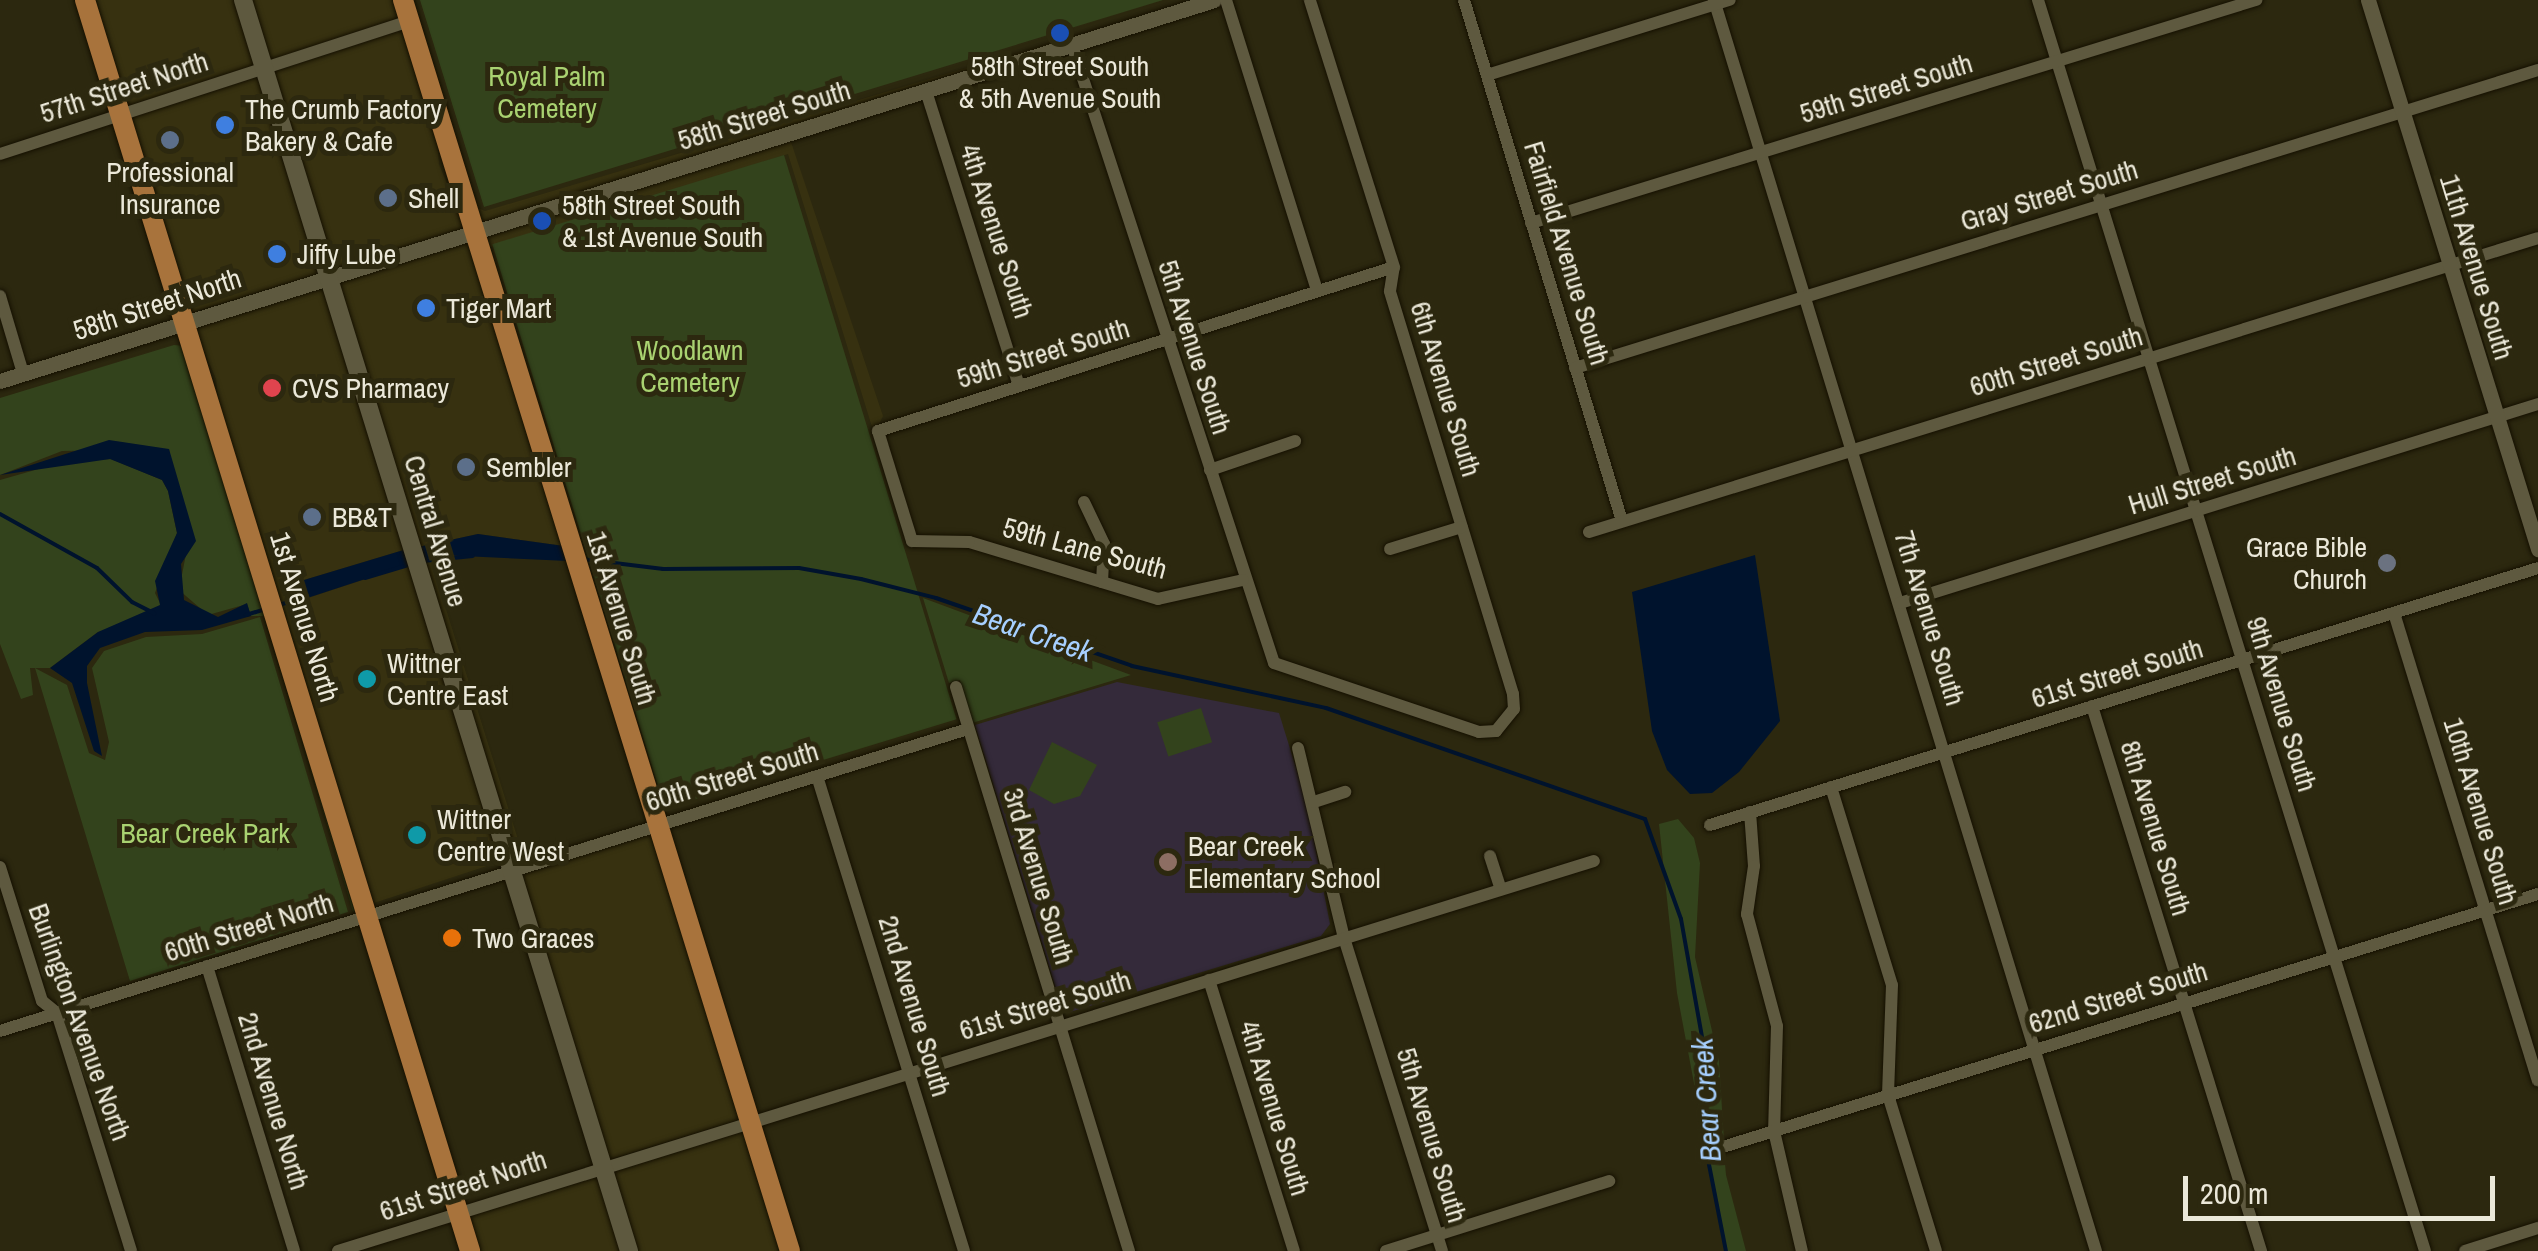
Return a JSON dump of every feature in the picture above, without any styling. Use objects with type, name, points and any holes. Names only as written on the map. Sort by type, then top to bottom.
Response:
[{"type":"main road","name":"1st Avenue North","points":[[84,0],[470,1251]]},
{"type":"main road","name":"Central Avenue","points":[[243,0],[629,1251]]},
{"type":"main road","name":"1st Avenue South","points":[[403,0],[790,1251]]},
{"type":"street","name":"58th Street South","points":[[328,276],[1214,0]]},
{"type":"street","points":[[1226,0],[1317,291]]},
{"type":"street","name":"6th Avenue South","points":[[1274,663],[1479,732],[1496,731],[1514,708],[1513,694],[1390,291],[1394,267],[1310,0]]},
{"type":"street","name":"Fairfield Avenue South","points":[[1464,0],[1622,521]]},
{"type":"street","points":[[1488,75],[1730,0]]},
{"type":"street","name":"9th Avenue South","points":[[2038,0],[2425,1251]]},
{"type":"street","name":"59th Street South","points":[[1532,224],[2256,0]]},
{"type":"street","name":"11th Avenue South","points":[[2368,0],[2538,549]]},
{"type":"street","name":"7th Avenue South","points":[[1714,2],[2096,1251]]},
{"type":"street","name":"57th Street North","points":[[0,154],[410,21]]},
{"type":"street","name":"5th Avenue South","points":[[1072,45],[1243,580],[1274,663]]},
{"type":"street","name":"Gray Street South","points":[[1575,368],[2538,70]]},
{"type":"street","name":"4th Avenue South","points":[[926,92],[1020,386]]},
{"type":"street","name":"60th Street South","points":[[1589,532],[2538,238]]},
{"type":"street","name":"59th Street South","points":[[912,541],[878,431],[1394,267]]},
{"type":"street","name":"58th Street North","points":[[0,380],[328,276]]},
{"type":"street","points":[[0,296],[23,373]]},
{"type":"street","name":"Hull Street South","points":[[1900,603],[2538,404]]},
{"type":"street","points":[[1210,470],[1295,441]]},
{"type":"street","points":[[1084,502],[1104,544],[1102,582]]},
{"type":"street","points":[[1390,549],[1462,527]]},
{"type":"street","name":"59th Lane South","points":[[912,541],[968,542],[1158,599],[1243,580]]},
{"type":"street","name":"61st Street South","points":[[1710,826],[2538,568]]},
{"type":"street","name":"10th Avenue South","points":[[2394,613],[2538,1080]]},
{"type":"street","name":"3rd Avenue South","points":[[956,686],[1129,1251]]},
{"type":"street","name":"8th Avenue South","points":[[2092,706],[2260,1251]]},
{"type":"street","name":"60th Street South","points":[[512,872],[968,729]]},
{"type":"street","name":"5th Avenue South","points":[[1298,748],[1344,938],[1442,1251]]},
{"type":"street","name":"2nd Avenue South","points":[[817,776],[964,1251]]},
{"type":"street","points":[[1831,787],[1892,985],[1888,1095],[1936,1251]]},
{"type":"street","points":[[1314,802],[1345,792]]},
{"type":"street","points":[[1750,812],[1747,914],[1777,1026],[1774,1130],[1802,1251]]},
{"type":"street","points":[[1490,856],[1501,889]]},
{"type":"street","name":"61st Street South","points":[[603,1168],[1594,860]]},
{"type":"street","name":"Burlington Avenue North","points":[[0,867],[42,1001],[56,1014],[131,1251]]},
{"type":"street","name":"60th Street North","points":[[0,1030],[512,872]]},
{"type":"street","name":"62nd Street South","points":[[1713,1150],[2538,894]]},
{"type":"street","name":"2nd Avenue North","points":[[206,966],[294,1251]]},
{"type":"street","name":"4th Avenue South","points":[[1209,980],[1294,1251]]},
{"type":"street","name":"61st Street North","points":[[338,1251],[603,1168]]},
{"type":"street","points":[[1386,1251],[1609,1181]]},
{"type":"street","points":[[2464,1251],[2538,1228]]},
{"type":"shaded area","points":[[91,0],[237,0],[257,65],[124,108]]},
{"type":"shaded area","points":[[249,0],[397,0],[402,18],[268,61]]},
{"type":"shaded area","points":[[410,0],[478,208],[485,211],[1196,0],[479,225]]},
{"type":"shaded area","points":[[406,28],[436,127],[439,164],[465,229],[333,269],[272,72]]},
{"type":"shaded area","points":[[260,75],[321,273],[187,314],[126,116]]},
{"type":"shaded area","points":[[790,139],[883,416],[878,426],[872,427],[788,154],[488,248],[584,548],[577,548],[482,235]]},
{"type":"shaded area","points":[[470,238],[564,546],[478,534],[418,547],[336,279]]},
{"type":"shaded area","points":[[324,283],[407,549],[294,583],[296,602],[411,564],[502,861],[371,904],[220,416],[216,379],[193,325]]},
{"type":"shaded area","points":[[430,558],[525,862],[516,865],[423,560]]},
{"type":"shaded area","name":"Bear Creek Elementary School","points":[[1117,682],[1279,713],[1306,800],[1330,924],[1321,936],[1070,1012],[1060,1002],[975,725]]},
{"type":"shaded area","points":[[654,832],[742,1119],[606,1160],[518,874]]},
{"type":"shaded area","points":[[746,1129],[783,1251],[635,1251],[611,1172]]},
{"type":"shaded area","points":[[599,1175],[622,1251],[477,1251],[466,1217]]},
{"type":"green space","name":"Royal Palm Cemetery","points":[[420,0],[1163,0],[484,207]]},
{"type":"green space","name":"Woodlawn Cemetery","points":[[784,155],[956,719],[665,808],[492,244]]},
{"type":"green space","points":[[174,345],[184,346],[359,910],[353,912],[265,616],[251,616],[247,604],[208,615],[179,590],[186,554],[169,449],[62,451],[0,475],[0,398]]},
{"type":"green space","points":[[111,459],[162,480],[168,491],[177,533],[155,593],[161,605],[120,628],[98,632],[50,668],[30,668],[33,695],[21,699],[0,644],[0,480],[63,462]]},
{"type":"green space","points":[[923,598],[1131,675],[972,723],[960,680],[949,683]]},
{"type":"green space","name":"Bear Creek Park","points":[[260,617],[348,912],[130,981],[35,668],[67,685],[89,753],[105,760],[109,742],[92,668],[104,651],[146,637],[202,634]]},
{"type":"green space","points":[[1201,708],[1212,742],[1168,756],[1157,722]]},
{"type":"green space","points":[[1052,742],[1097,765],[1080,796],[1054,804],[1029,790]]},
{"type":"green space","points":[[1678,819],[1694,838],[1700,863],[1695,957],[1719,1061],[1724,1141],[1706,1147],[1677,993],[1659,824]]},
{"type":"green space","points":[[1724,1152],[1726,1175],[1746,1251],[1727,1251],[1708,1153]]},
{"type":"water","points":[[109,440],[169,449],[196,541],[181,564],[184,600],[218,617],[247,603],[251,616],[202,630],[145,632],[100,648],[87,666],[87,683],[102,756],[94,751],[72,683],[50,668],[98,632],[160,605],[155,581],[177,533],[168,491],[162,480],[110,459],[0,475]]},
{"type":"water","points":[[478,534],[564,546],[568,561],[441,555],[423,560],[418,547]]},
{"type":"water","points":[[407,549],[411,564],[295,602],[294,583]]},
{"type":"water","points":[[1755,555],[1780,721],[1739,772],[1712,793],[1690,794],[1667,770],[1652,731],[1632,592]]},
{"type":"waterway","name":"Bear Creek","points":[[0,514],[97,568],[132,602],[154,613]]},
{"type":"waterway","name":"Bear Creek","points":[[423,561],[473,556]]},
{"type":"waterway","name":"Bear Creek","points":[[582,559],[663,569],[799,568],[861,579],[936,598],[1132,666],[1326,708],[1645,819],[1681,919],[1706,1060],[1703,1134],[1726,1251]]},
{"type":"waterway","name":"Bear Creek","points":[[365,578],[409,565]]},
{"type":"waterway","name":"Bear Creek","points":[[279,605],[299,599]]},
{"type":"waterway","name":"Bear Creek","points":[[246,615],[266,609]]},
{"type":"place","name":"58th Street South & 5th Avenue South","points":[[1060,33]]},
{"type":"place","name":"The Crumb Factory Bakery & Cafe","points":[[225,125]]},
{"type":"place","name":"Professional Insurance","points":[[170,140]]},
{"type":"place","name":"Shell","points":[[388,198]]},
{"type":"place","name":"58th Street South & 1st Avenue South","points":[[542,221]]},
{"type":"place","name":"Jiffy Lube","points":[[277,254]]},
{"type":"place","name":"Tiger Mart","points":[[426,308]]},
{"type":"place","name":"CVS Pharmacy","points":[[272,388]]},
{"type":"place","name":"Sembler","points":[[466,467]]},
{"type":"place","name":"BB&T","points":[[312,517]]},
{"type":"place","name":"Grace Bible Church","points":[[2387,563]]},
{"type":"place","name":"Wittner Centre East","points":[[367,679]]},
{"type":"place","name":"Wittner Centre West","points":[[417,835]]},
{"type":"place","name":"Bear Creek Elementary School","points":[[1168,862]]},
{"type":"place","name":"Two Graces","points":[[452,938]]}]
